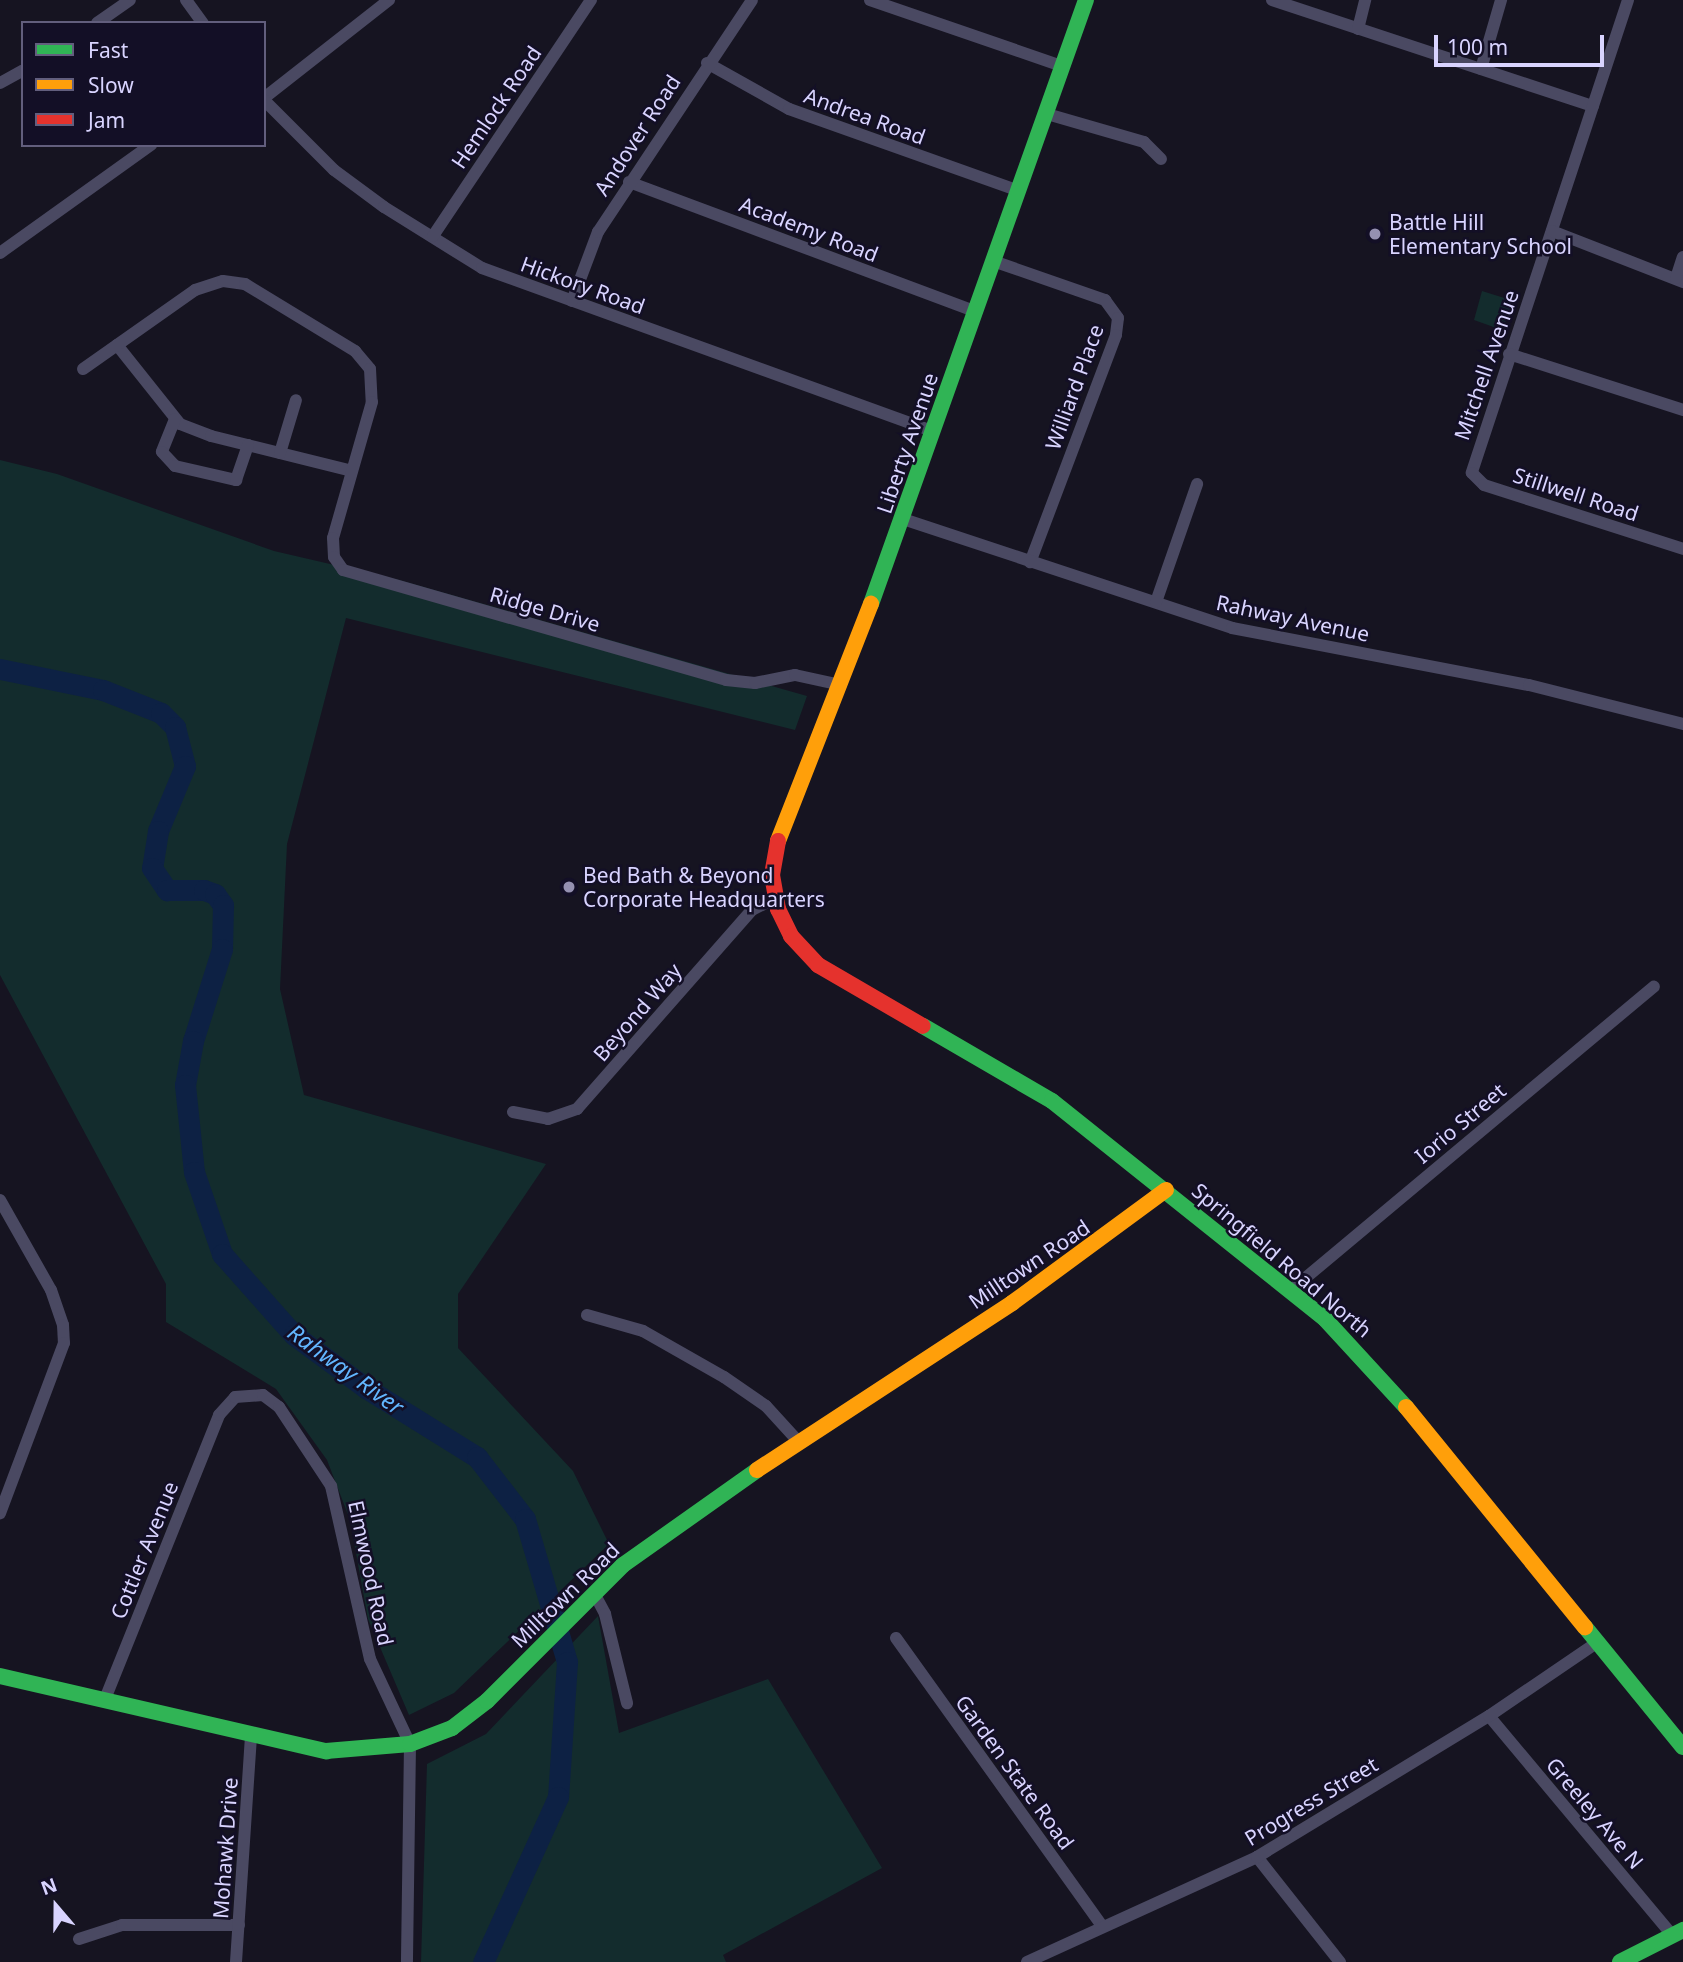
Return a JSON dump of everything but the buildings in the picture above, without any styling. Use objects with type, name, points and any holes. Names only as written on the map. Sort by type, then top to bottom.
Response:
[{"type":"main road","name":"Liberty Avenue","points":[[776,898],[772,875],[776,842],[841,685],[903,519],[1086,0]]},
{"type":"main road","name":"Springfield Road North","points":[[776,898],[791,936],[824,969],[1041,1094],[1292,1290],[1384,1381],[1683,1747]]},
{"type":"main road","name":"Milltown Road","points":[[0,1676],[251,1736],[326,1751],[410,1744],[452,1728],[526,1661],[623,1564],[798,1441],[1012,1303],[1142,1212],[1166,1190]]},
{"type":"main road","points":[[1620,1962],[1678,1933]]},
{"type":"street","points":[[100,21],[130,0]]},
{"type":"street","points":[[186,0],[202,21]]},
{"type":"street","points":[[266,97],[388,0]]},
{"type":"street","name":"Hemlock Road","points":[[433,236],[591,0]]},
{"type":"street","name":"Andover Road","points":[[572,301],[598,232],[707,63],[752,0]]},
{"type":"street","points":[[870,0],[1062,65]]},
{"type":"street","points":[[1272,0],[1593,106]]},
{"type":"street","points":[[1358,29],[1365,0]]},
{"type":"street","points":[[1481,69],[1501,0]]},
{"type":"street","name":"Mitchell Avenue","points":[[1473,463],[1628,0]]},
{"type":"street","name":"Andrea Road","points":[[707,63],[789,109],[1017,190]]},
{"type":"street","points":[[0,83],[21,71]]},
{"type":"street","name":"Hickory Road","points":[[266,101],[334,170],[482,268],[932,431]]},
{"type":"street","points":[[1046,114],[1144,142],[1161,159]]},
{"type":"street","points":[[0,253],[148,147]]},
{"type":"street","name":"Academy Road","points":[[629,182],[975,312]]},
{"type":"street","points":[[1552,231],[1679,280],[1683,257]]},
{"type":"street","name":"Williard Place","points":[[993,261],[1105,300],[1118,318],[1116,335],[1030,562]]},
{"type":"street","name":"Ridge Drive","points":[[83,369],[210,284],[234,281],[257,290],[355,351],[370,369],[372,402],[333,549],[337,564],[354,575],[726,680],[755,683],[795,675],[841,685]]},
{"type":"street","points":[[117,345],[175,419],[211,436],[352,471]]},
{"type":"street","points":[[1509,354],[1683,410]]},
{"type":"street","points":[[280,453],[296,400]]},
{"type":"street","points":[[175,419],[162,452],[175,466],[236,480],[248,445]]},
{"type":"street","name":"Stillwell Road","points":[[1473,463],[1472,473],[1484,485],[1683,549]]},
{"type":"street","points":[[1156,602],[1197,484]]},
{"type":"street","name":"Rahway Avenue","points":[[903,519],[1232,628],[1529,685],[1683,724]]},
{"type":"street","name":"Beyond Way","points":[[513,1112],[548,1119],[577,1109],[752,910],[776,898]]},
{"type":"street","name":"Iorio Street","points":[[1292,1290],[1654,986]]},
{"type":"street","points":[[0,1200],[51,1290],[63,1325],[64,1343],[0,1513]]},
{"type":"street","points":[[587,1315],[643,1332],[724,1377],[766,1406],[798,1441]]},
{"type":"street","name":"Elmwood Road","points":[[219,1415],[235,1397],[263,1395],[279,1407],[321,1468],[338,1506],[349,1576],[370,1659],[410,1744]]},
{"type":"street","name":"Cottler Avenue","points":[[105,1699],[219,1415]]},
{"type":"street","points":[[594,1593],[605,1614],[627,1703]]},
{"type":"street","name":"Garden State Road","points":[[896,1638],[1103,1927]]},
{"type":"street","name":"Progress Street","points":[[1027,1962],[1257,1857],[1489,1716],[1598,1642]]},
{"type":"street","name":"Greeley Ave N","points":[[1489,1716],[1678,1933]]},
{"type":"street","name":"Mohawk Drive","points":[[236,1962],[251,1736]]},
{"type":"street","points":[[407,1962],[410,1744]]},
{"type":"street","points":[[1257,1857],[1340,1962]]},
{"type":"street","points":[[79,1939],[121,1925],[239,1925]]},
{"type":"green space","points":[[1482,291],[1514,301],[1502,330],[1474,320]]},
{"type":"green space","points":[[0,460],[57,474],[274,551],[399,580],[807,696],[795,730],[346,618],[287,844],[280,989],[304,1095],[546,1164],[458,1294],[458,1348],[573,1471],[609,1544],[454,1693],[409,1715],[368,1619],[350,1520],[327,1460],[276,1389],[166,1322],[166,1284],[0,975]]},
{"type":"green space","points":[[598,1616],[619,1733],[768,1679],[882,1868],[723,1955],[726,1962],[421,1962],[427,1764],[486,1734]]},
{"type":"waterway","name":"Rahway River","points":[[0,669],[103,690],[161,713],[175,727],[185,766],[158,831],[152,868],[167,890],[204,890],[215,894],[223,905],[222,949],[193,1041],[185,1085],[194,1172],[222,1254],[294,1335],[366,1388],[477,1457],[525,1519],[567,1662],[558,1797],[483,1962]]},
{"type":"traffic: fast","points":[[871,604],[1086,0]]},
{"type":"traffic: fast","points":[[923,1026],[1052,1101],[1325,1319],[1406,1407]]},
{"type":"traffic: fast","points":[[0,1676],[326,1751],[410,1744],[452,1728],[487,1701],[623,1565],[757,1470]]},
{"type":"traffic: fast","points":[[1585,1627],[1683,1747]]},
{"type":"traffic: fast","points":[[1620,1962],[1683,1930]]},
{"type":"traffic: slow","points":[[778,841],[871,604]]},
{"type":"traffic: slow","points":[[757,1470],[1012,1303],[1166,1190]]},
{"type":"traffic: slow","points":[[1406,1407],[1585,1627]]},
{"type":"traffic: jam","points":[[778,841],[772,875],[778,909],[791,936],[818,965],[923,1026]]},
{"type":"place","name":"Battle Hill Elementary School","points":[[1375,234]]},
{"type":"place","name":"Bed Bath & Beyond Corporate Headquarters","points":[[569,887]]}]
